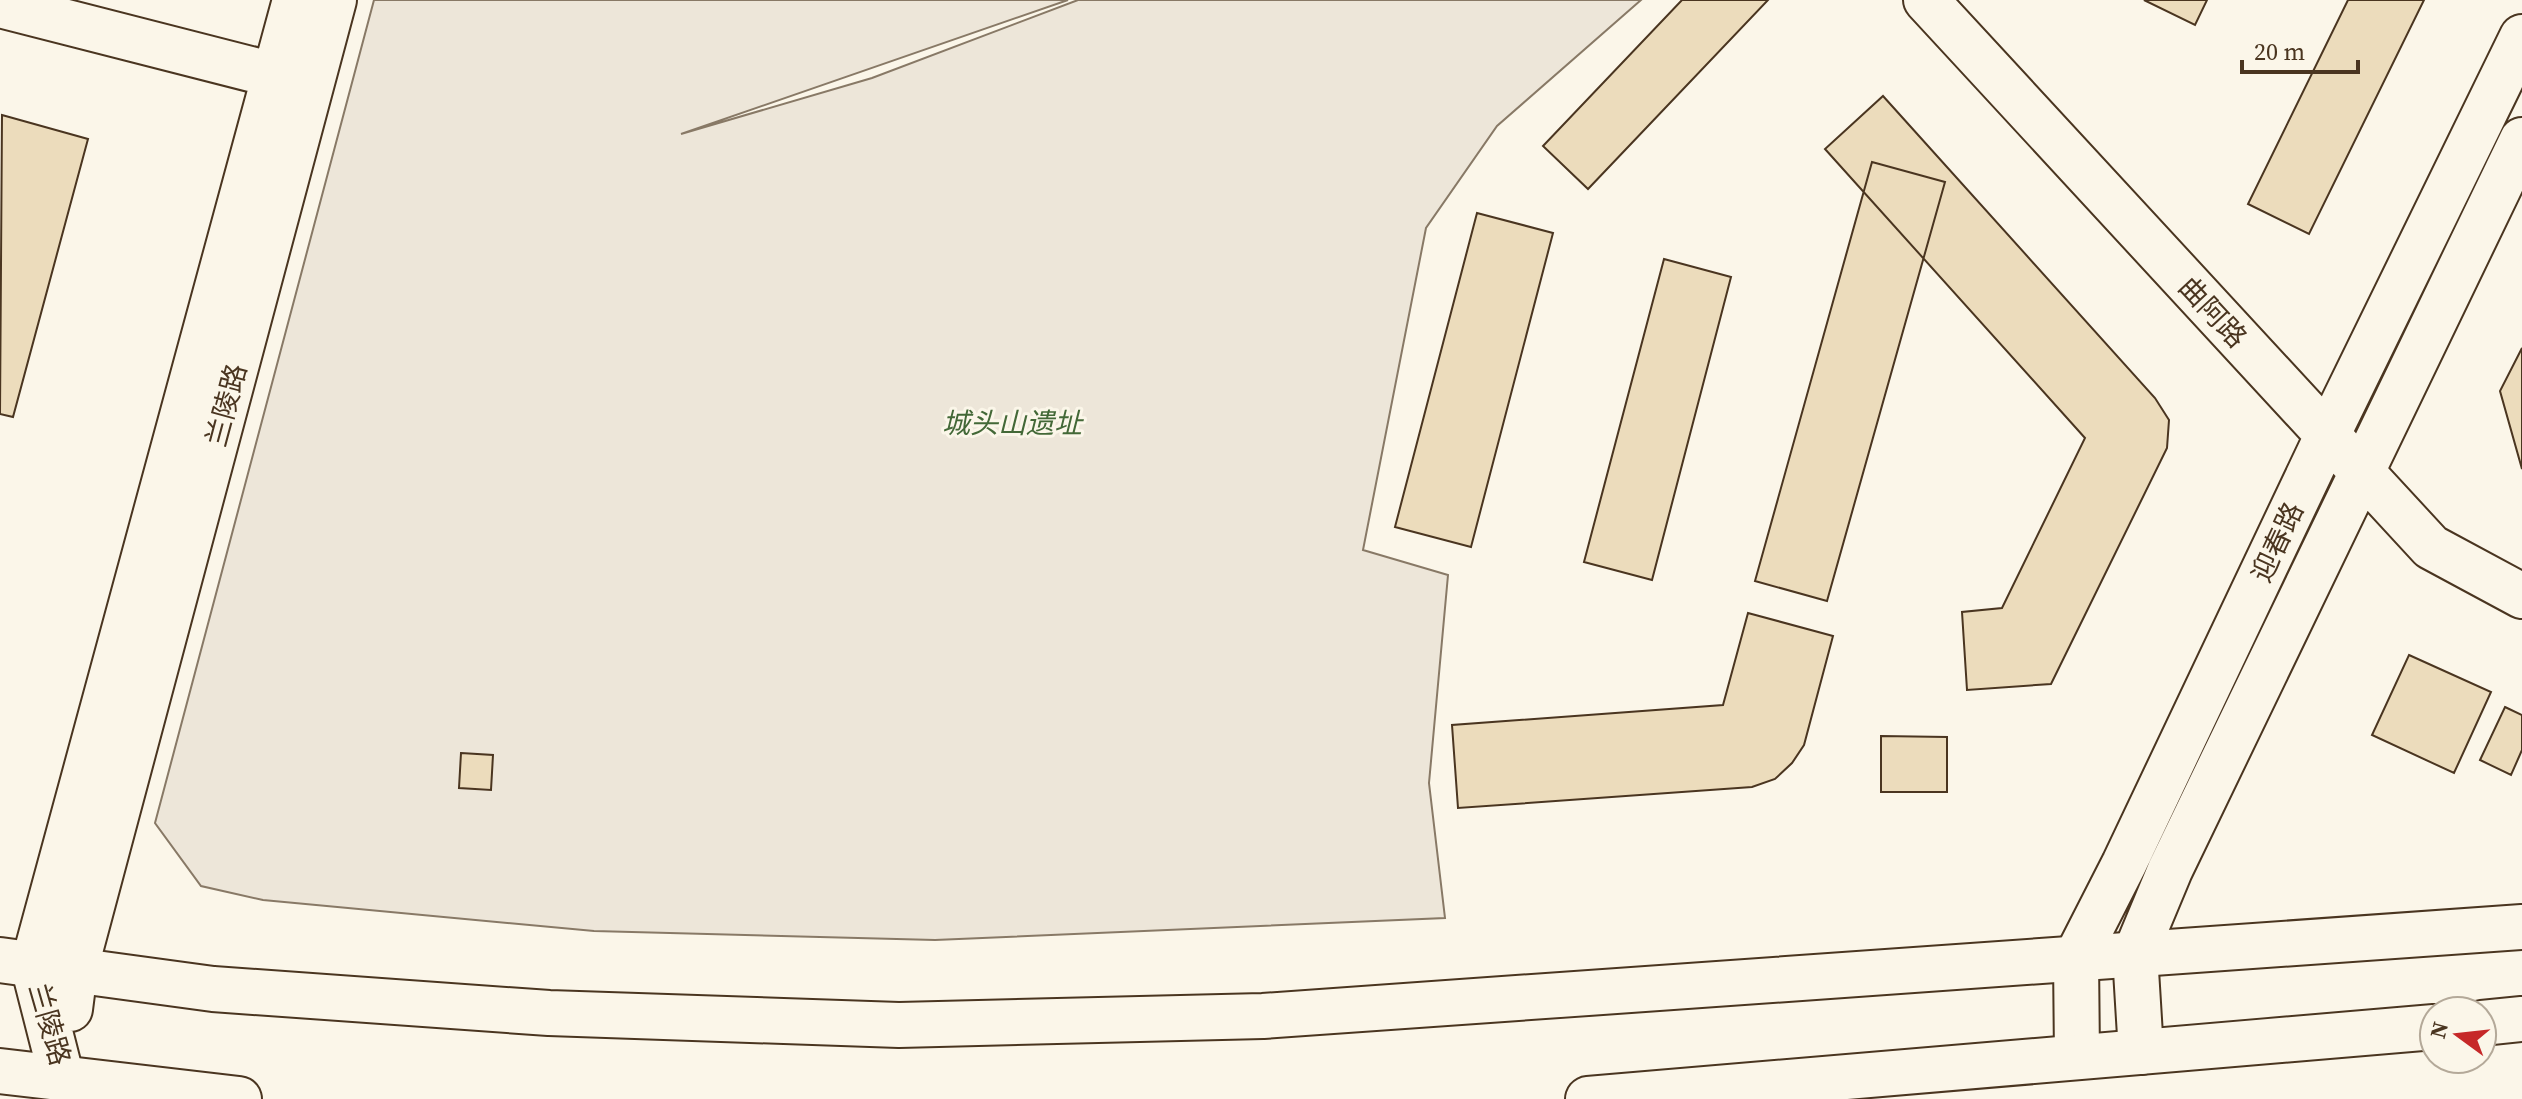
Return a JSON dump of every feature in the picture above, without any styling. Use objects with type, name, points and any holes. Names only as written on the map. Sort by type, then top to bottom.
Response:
[{"type":"street","name":"兰陵路","points":[[62,1079],[36,965],[295,0]]},
{"type":"street","name":"兰陵路","points":[[36,965],[334,0]]},
{"type":"street","name":"曲阿路","points":[[1926,0],[2431,547],[2522,596]]},
{"type":"street","points":[[0,5],[274,75]]},
{"type":"street","name":"迎春路","points":[[2077,1057],[2076,958],[2522,37]]},
{"type":"street","name":"迎春路","points":[[2141,1052],[2135,954],[2170,870],[2522,140]]},
{"type":"street","points":[[36,965],[213,989],[549,1013],[899,1025],[1263,1016],[2522,927]]},
{"type":"street","points":[[2498,1021],[2522,1019]]},
{"type":"street","points":[[1588,1099],[2418,1028]]},
{"type":"street","points":[[0,1071],[239,1099]]},
{"type":"green space","name":"城头山遗址","points":[[374,0],[1068,0],[681,134],[872,78],[1078,0],[1641,0],[1497,126],[1426,228],[1363,550],[1448,575],[1429,783],[1445,918],[935,940],[594,931],[263,900],[201,886],[155,823]]},
{"type":"building","points":[[1682,0],[1768,0],[1588,189],[1543,146]]},
{"type":"building","points":[[2144,0],[2207,0],[2195,25]]},
{"type":"building","points":[[2348,0],[2424,0],[2309,234],[2248,204]]},
{"type":"building","points":[[1883,96],[2155,398],[2169,420],[2167,448],[2051,684],[1967,690],[1962,612],[2002,608],[2085,438],[1825,149]]},
{"type":"building","points":[[2,115],[88,139],[13,417],[0,414]]},
{"type":"building","points":[[1872,162],[1945,182],[1827,601],[1755,581]]},
{"type":"building","points":[[1477,213],[1553,233],[1471,547],[1395,527]]},
{"type":"building","points":[[1664,259],[1731,277],[1652,580],[1584,562]]},
{"type":"building","points":[[2522,348],[2522,469],[2500,391]]},
{"type":"building","points":[[1748,613],[1833,636],[1804,745],[1792,763],[1775,779],[1752,787],[1458,808],[1452,725],[1723,705]]},
{"type":"building","points":[[2409,655],[2491,692],[2454,773],[2372,735]]},
{"type":"building","points":[[2505,707],[2522,715],[2522,750],[2511,775],[2480,760]]},
{"type":"building","points":[[1881,736],[1947,737],[1947,792],[1881,792]]},
{"type":"building","points":[[461,753],[493,755],[491,790],[459,788]]}]
